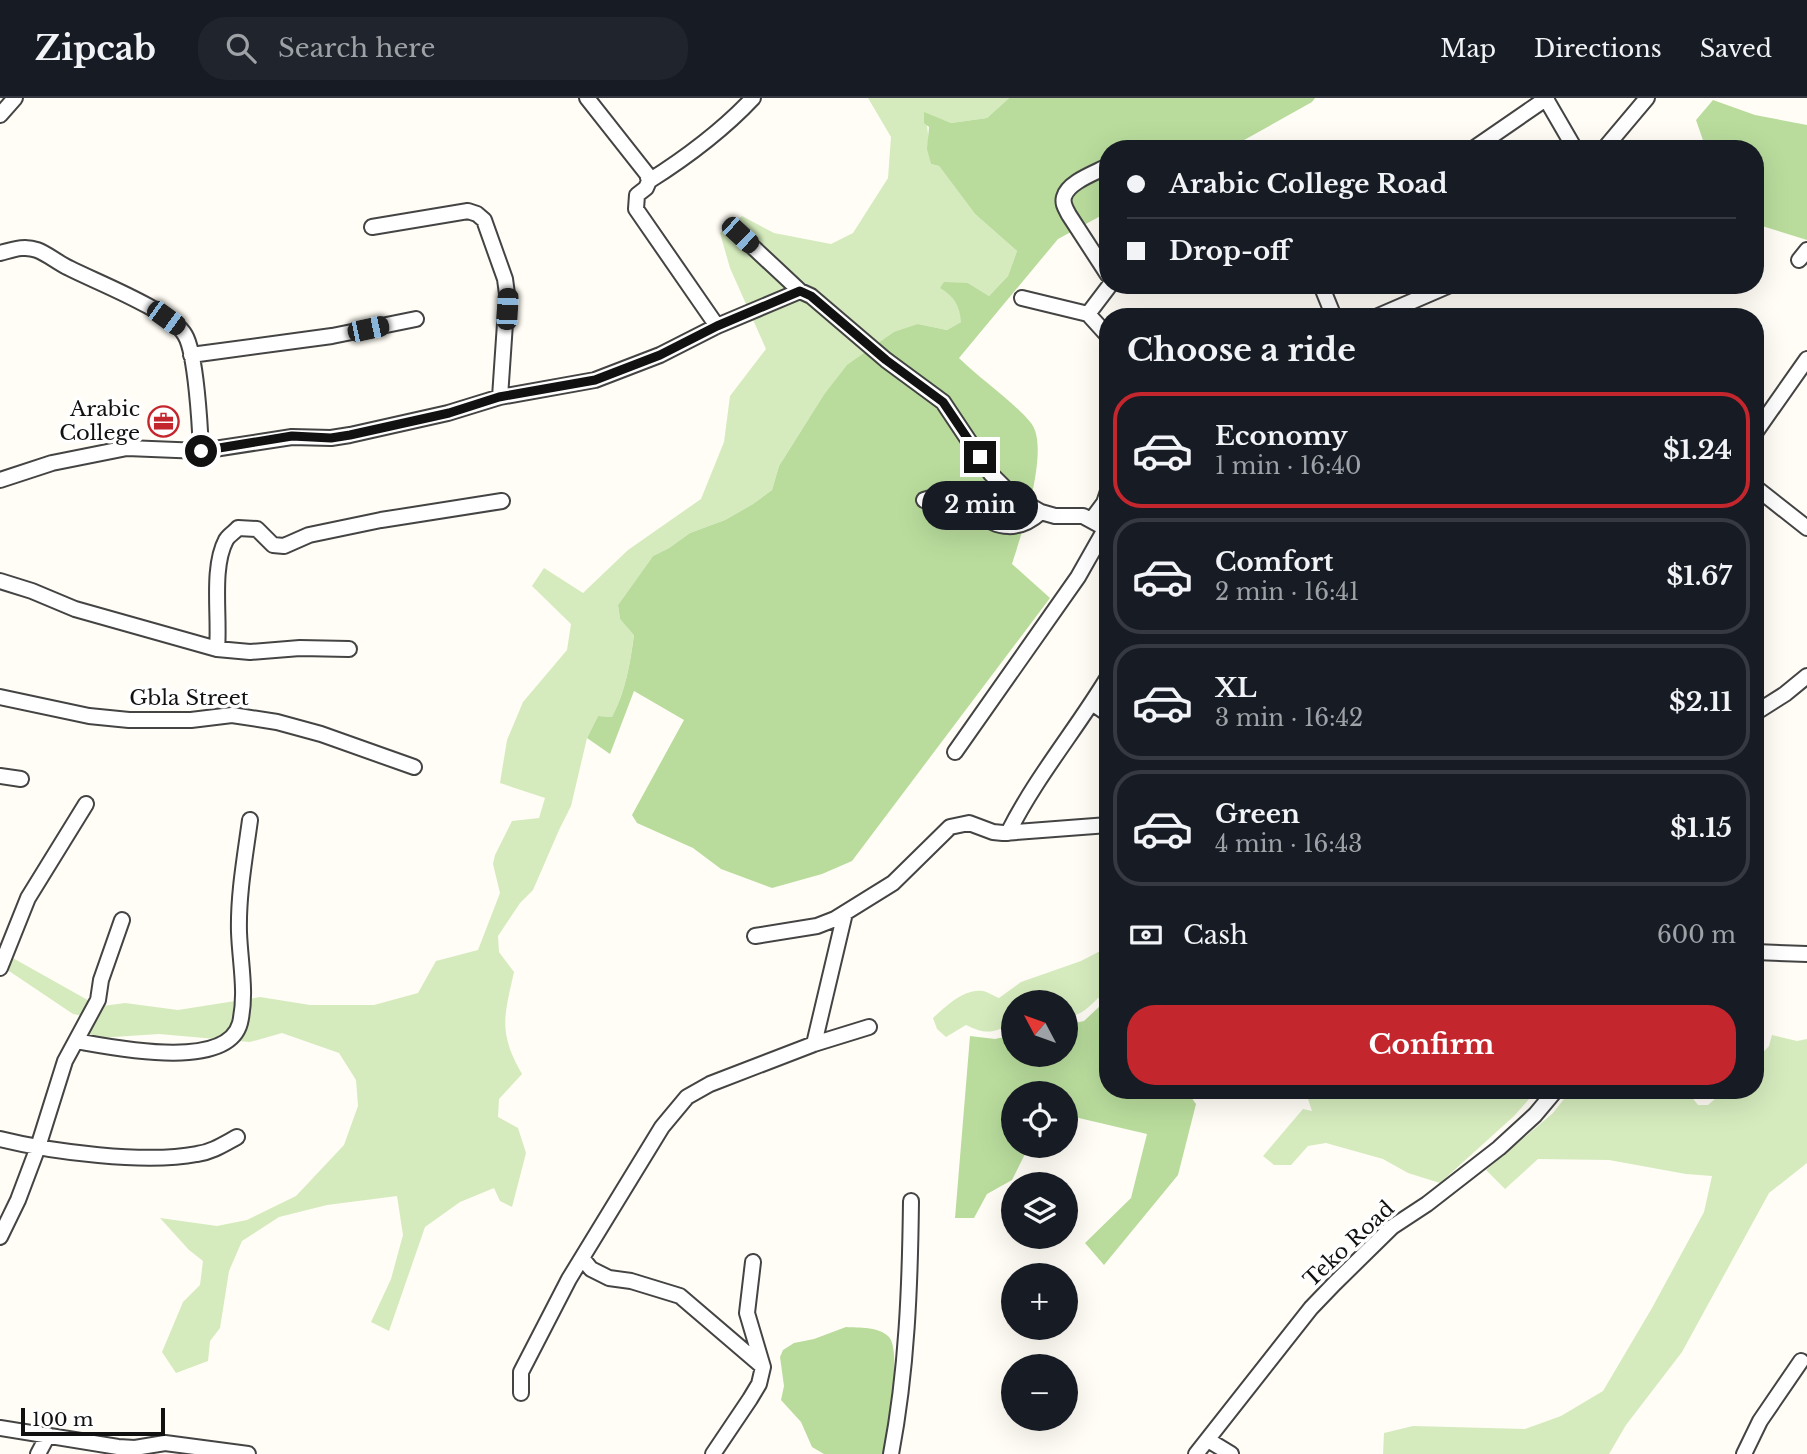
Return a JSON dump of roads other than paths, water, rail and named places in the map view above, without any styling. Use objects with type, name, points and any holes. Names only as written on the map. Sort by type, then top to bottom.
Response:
[{"type":"street","points":[[0,115],[15,98]]},
{"type":"street","points":[[587,98],[647,174],[649,181]]},
{"type":"street","points":[[717,326],[636,209],[637,194],[646,188],[649,181],[688,157],[753,98]]},
{"type":"street","points":[[1612,140],[1647,98]]},
{"type":"street","points":[[1486,140],[1543,99],[1569,140]]},
{"type":"street","points":[[1099,171],[1069,188],[1064,204],[1099,262]]},
{"type":"street","points":[[372,227],[468,211],[484,220],[505,279],[507,294],[499,397]]},
{"type":"street","points":[[740,235],[800,291],[811,296],[886,360],[943,402],[991,474],[1013,496],[1041,512],[1055,516],[1083,516],[1099,522]]},
{"type":"street","points":[[0,253],[22,247],[36,249],[178,327],[186,336],[191,355],[201,451]]},
{"type":"street","points":[[0,480],[52,463],[127,448],[201,451],[292,436],[331,438],[350,435],[449,413],[499,397],[595,380],[660,355],[717,326],[800,291]]},
{"type":"street","points":[[1088,314],[1103,294]]},
{"type":"street","points":[[1397,308],[1429,294]]},
{"type":"street","points":[[1022,298],[1079,310],[1088,314],[1099,326]]},
{"type":"street","points":[[191,355],[332,336],[416,319]]},
{"type":"street","points":[[1764,420],[1807,359]]},
{"type":"street","points":[[924,500],[958,490],[995,524],[1012,527],[1030,522],[1041,512]]},
{"type":"street","points":[[1764,494],[1806,526]]},
{"type":"street","points":[[217,649],[220,559],[227,538],[239,528],[257,529],[273,545],[284,546],[309,535],[502,501]]},
{"type":"street","points":[[1092,519],[1099,510]]},
{"type":"street","points":[[955,752],[1077,577],[1099,538]]},
{"type":"street","points":[[0,581],[75,609],[217,649],[250,652],[300,648],[349,649]]},
{"type":"street","points":[[1764,707],[1807,676]]},
{"type":"street","points":[[1008,833],[1047,765],[1099,692]]},
{"type":"street","name":"Gbla Street","points":[[0,697],[89,716],[129,720],[191,720],[232,715],[277,722],[321,734],[414,767]]},
{"type":"street","points":[[1092,703],[1099,708]]},
{"type":"street","points":[[0,776],[21,779]]},
{"type":"street","points":[[0,968],[28,898],[86,804]]},
{"type":"street","points":[[76,1041],[136,1052],[204,1051],[233,1036],[240,1025],[243,972],[239,912],[250,820]]},
{"type":"street","points":[[755,936],[817,926],[845,914],[893,883],[950,827],[969,823],[993,832],[1008,833],[1099,826]]},
{"type":"street","points":[[814,1044],[845,914]]},
{"type":"street","points":[[0,1237],[18,1200],[38,1147],[65,1061],[99,1000],[101,980],[122,920]]},
{"type":"street","points":[[1764,952],[1807,954]]},
{"type":"street","points":[[521,1392],[521,1372],[569,1279],[662,1127],[687,1097],[699,1088],[814,1044],[869,1027]]},
{"type":"street","name":"Teko Road","points":[[1196,1454],[1326,1292],[1392,1227],[1427,1205],[1499,1148],[1548,1099]]},
{"type":"street","points":[[0,1139],[87,1153],[174,1157],[215,1149],[237,1137]]},
{"type":"street","points":[[891,1454],[901,1395],[907,1328],[911,1201]]},
{"type":"street","points":[[583,1259],[591,1269],[609,1278],[631,1281],[680,1296],[764,1367]]},
{"type":"street","points":[[713,1454],[759,1384],[764,1367],[747,1313],[753,1262]]},
{"type":"street","points":[[1744,1454],[1760,1421],[1801,1361]]},
{"type":"street","points":[[0,1428],[118,1447],[172,1444],[248,1454]]},
{"type":"street","points":[[38,1454],[48,1435]]},
{"type":"street","points":[[1208,1440],[1231,1454]]},
{"type":"place","name":"Arabic College","points":[[163,421]]}]
